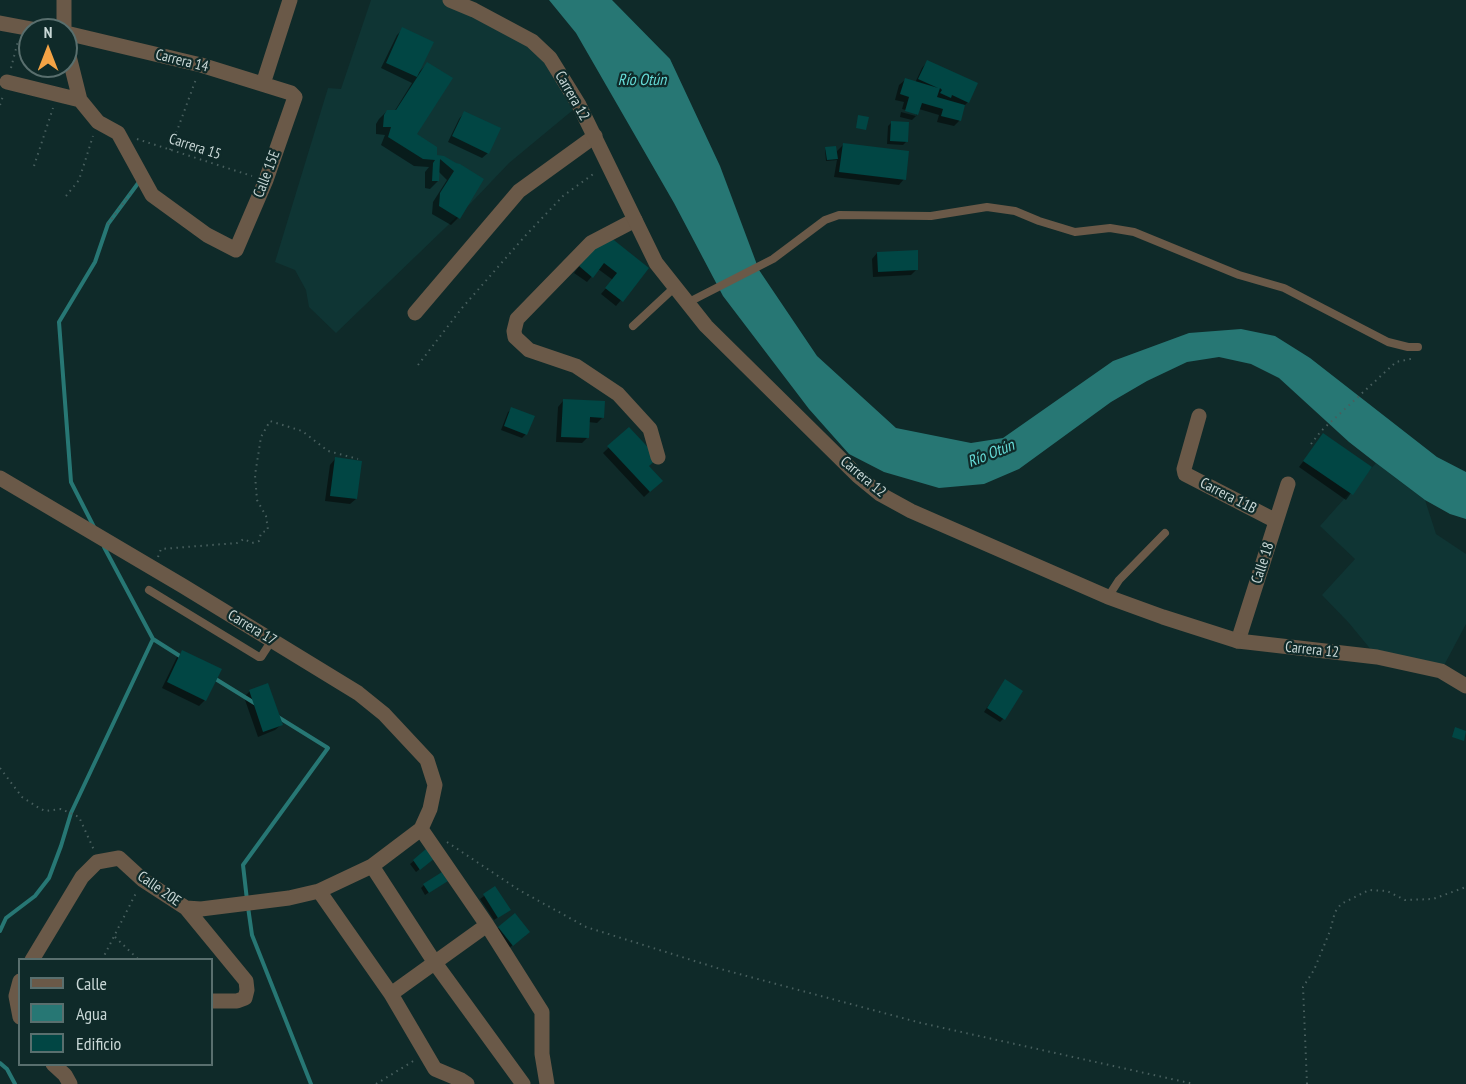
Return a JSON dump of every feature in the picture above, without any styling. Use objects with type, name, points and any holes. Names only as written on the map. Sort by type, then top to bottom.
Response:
[{"type":"street","points":[[64,0],[65,18]]},
{"type":"street","points":[[263,84],[290,0]]},
{"type":"street","name":"Carrera 12","points":[[450,0],[532,40],[550,58],[595,136],[656,263],[715,334],[858,476],[880,494],[911,511],[1108,597],[1238,641],[1377,657],[1441,670],[1466,686]]},
{"type":"street","points":[[0,23],[18,27]]},
{"type":"street","name":"Carrera 14","points":[[78,35],[201,65],[291,93],[295,97]]},
{"type":"street","points":[[74,78],[80,100],[98,122],[118,133],[142,176]]},
{"type":"street","points":[[7,82],[80,100]]},
{"type":"street","name":"Calle 15E","points":[[142,176],[152,195],[207,235],[236,250],[266,180],[295,97]]},
{"type":"street","points":[[415,313],[519,192],[595,136]]},
{"type":"street","points":[[635,220],[591,243],[517,319],[515,337],[529,350],[576,366],[618,393],[650,429],[658,457]]},
{"type":"street","name":"Carrera 11B","points":[[1199,416],[1184,469],[1185,474],[1276,520]]},
{"type":"street","name":"Carrera 17","points":[[0,478],[272,640],[358,693],[384,714],[428,760],[435,785],[430,809],[421,829]]},
{"type":"street","name":"Calle 18","points":[[1238,641],[1288,484]]},
{"type":"street","points":[[421,829],[487,925],[542,1012],[542,1054],[547,1084]]},
{"type":"street","name":"Calle 20E","points":[[97,862],[119,858],[143,880],[186,908],[201,909],[289,898],[319,891],[372,867],[421,829]]},
{"type":"street","points":[[33,958],[82,877],[97,862]]},
{"type":"street","points":[[372,867],[435,963],[523,1084]]},
{"type":"street","points":[[319,891],[391,994],[435,1069],[467,1084]]},
{"type":"street","points":[[186,908],[246,981],[248,990],[245,998],[237,1001],[213,1000]]},
{"type":"street","points":[[391,994],[487,925]]},
{"type":"street","points":[[18,988],[16,996],[18,1006]]},
{"type":"street","points":[[54,1066],[65,1075],[70,1084]]},
{"type":"lane","points":[[687,303],[772,259],[825,220],[839,214],[931,216],[987,207],[1015,211],[1075,232],[1110,228],[1134,232],[1239,275],[1284,288],[1388,342],[1418,347]]},
{"type":"lane","points":[[633,326],[675,287]]},
{"type":"lane","points":[[1108,597],[1119,580],[1166,533]]},
{"type":"lane","points":[[149,590],[259,657],[272,640]]},
{"type":"path","points":[[0,105],[18,40]]},
{"type":"path","points":[[170,150],[201,65]]},
{"type":"path","points":[[34,166],[57,94]]},
{"type":"path","points":[[66,196],[79,180],[98,122]]},
{"type":"path","name":"Carrera 15","points":[[118,133],[266,180]]},
{"type":"path","points":[[418,365],[462,308],[526,235],[563,196],[608,164]]},
{"type":"path","points":[[108,224],[142,176]]},
{"type":"path","points":[[1311,444],[1321,431],[1396,362],[1414,359],[1418,347]]},
{"type":"path","points":[[153,568],[161,549],[237,543],[244,539],[252,543],[259,541],[261,533],[268,530],[266,516],[257,500],[255,475],[261,436],[270,421],[302,431],[328,451],[358,459]]},
{"type":"path","points":[[0,768],[22,797],[39,808],[45,811],[61,809],[79,817],[92,842],[97,862]]},
{"type":"path","points":[[441,839],[519,890],[586,927],[717,968],[921,1023],[1194,1084]]},
{"type":"path","points":[[103,958],[143,880]]},
{"type":"path","points":[[1307,1084],[1303,987],[1314,970],[1335,912],[1341,904],[1369,890],[1387,891],[1405,900],[1433,899],[1466,887]]},
{"type":"path","points":[[115,937],[137,958]]},
{"type":"path","points":[[376,1084],[425,1053]]},
{"type":"shaded area","points":[[371,0],[450,0],[532,41],[579,105],[509,163],[471,203],[336,333],[309,307],[306,290],[295,270],[275,262],[328,88],[341,89]]},
{"type":"shaded area","points":[[1376,463],[1425,500],[1436,534],[1466,554],[1466,624],[1441,671],[1377,657],[1322,595],[1355,559],[1320,526]]},
{"type":"water","name":"Río Otún","points":[[549,0],[612,0],[670,59],[720,166],[759,270],[817,356],[896,428],[971,443],[1003,438],[1113,361],[1189,333],[1241,329],[1275,336],[1310,358],[1437,457],[1466,472],[1466,519],[1450,514],[1425,500],[1349,442],[1279,378],[1251,364],[1219,357],[1187,362],[1147,381],[1111,402],[1019,469],[984,484],[939,488],[884,472],[849,454],[809,409],[723,296],[674,203],[576,33]]},
{"type":"building","points":[[402,27],[434,42],[417,77],[386,63]]},
{"type":"building","points":[[927,60],[978,83],[969,103],[952,95],[951,98],[940,93],[942,90],[940,88],[937,97],[965,105],[961,121],[941,116],[943,109],[922,103],[918,115],[905,111],[909,97],[900,94],[905,78],[938,88],[918,79]]},
{"type":"building","points":[[427,62],[453,78],[417,134],[437,147],[437,155],[460,164],[484,179],[460,219],[439,206],[440,193],[454,171],[440,159],[439,181],[432,181],[435,160],[423,159],[388,137],[391,127],[383,127],[387,110],[396,110]]},
{"type":"building","points":[[464,111],[501,128],[489,154],[452,136]]},
{"type":"building","points":[[858,115],[869,117],[866,130],[856,128]]},
{"type":"building","points":[[891,121],[909,122],[908,142],[890,141]]},
{"type":"building","points":[[843,143],[909,151],[906,180],[839,172]]},
{"type":"building","points":[[836,146],[838,159],[827,160],[825,147]]},
{"type":"building","points":[[605,233],[649,268],[623,302],[605,288],[617,273],[604,263],[593,278],[579,266]]},
{"type":"building","points":[[918,250],[918,270],[878,272],[877,252]]},
{"type":"building","points":[[563,399],[605,401],[604,418],[590,417],[589,438],[561,437]]},
{"type":"building","points":[[511,407],[535,416],[527,435],[504,426]]},
{"type":"building","points":[[629,427],[658,458],[649,466],[663,481],[650,492],[607,446]]},
{"type":"building","points":[[1323,433],[1372,467],[1353,495],[1303,461]]},
{"type":"building","points":[[335,457],[362,461],[357,499],[330,496]]},
{"type":"building","points":[[182,650],[222,669],[206,701],[167,682]]},
{"type":"building","points":[[1005,679],[1023,691],[1005,720],[987,708]]},
{"type":"building","points":[[268,683],[283,725],[263,732],[249,690]]},
{"type":"building","points":[[1455,727],[1466,731],[1464,741],[1452,737]]},
{"type":"building","points":[[427,848],[435,858],[420,870],[413,860]]},
{"type":"building","points":[[442,872],[448,881],[429,893],[423,884]]},
{"type":"building","points":[[495,886],[511,910],[498,918],[483,894]]},
{"type":"building","points":[[515,913],[530,932],[513,946],[498,927]]},
{"type":"waterway","points":[[94,527],[71,482],[59,322],[95,262],[108,224],[139,182]]},
{"type":"waterway","points":[[104,547],[153,639],[183,658]]},
{"type":"waterway","points":[[0,931],[6,918],[35,896],[49,878],[71,813],[153,639]]},
{"type":"waterway","points":[[214,678],[256,704]]},
{"type":"waterway","points":[[247,900],[243,865],[328,748],[278,717]]},
{"type":"waterway","points":[[248,907],[252,935],[311,1084]]},
{"type":"waterway","points":[[0,1063],[7,1069],[15,1084]]}]
